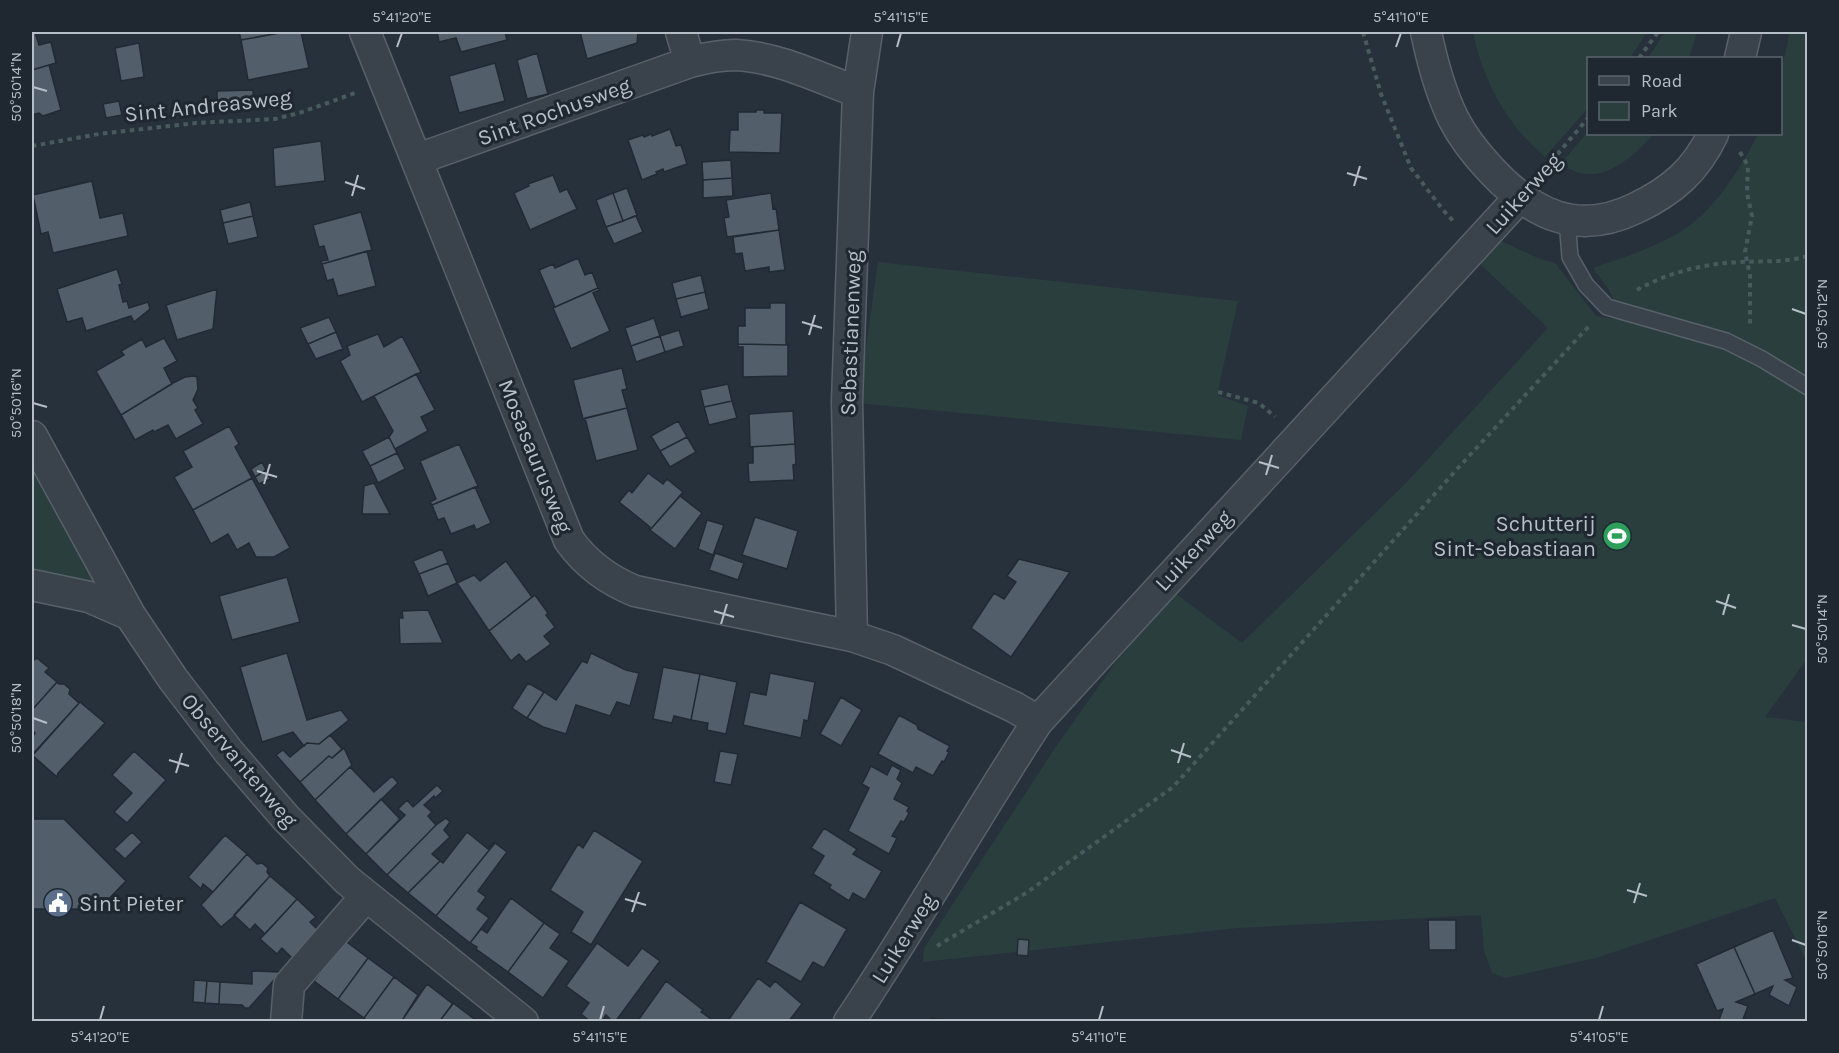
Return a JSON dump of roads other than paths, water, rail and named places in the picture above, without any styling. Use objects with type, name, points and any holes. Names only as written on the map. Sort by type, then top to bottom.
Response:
[{"type":"street","name":"Mosasaurusweg","points":[[365,32],[418,159],[569,540],[577,552],[601,573],[635,591],[852,636],[893,650],[1014,707],[1038,721]]},
{"type":"street","points":[[681,32],[690,62]]},
{"type":"street","name":"Sebastianenweg","points":[[852,636],[847,401],[858,92],[867,32]]},
{"type":"street","points":[[1426,32],[1442,90],[1454,120],[1469,146],[1519,198],[1542,211],[1566,219],[1586,220],[1608,218],[1632,210],[1671,189],[1684,176],[1712,135]]},
{"type":"street","points":[[1740,57],[1746,32]]},
{"type":"street","name":"Sint Rochusweg","points":[[418,159],[690,62],[714,56],[736,55],[771,60],[858,92]]},
{"type":"street","name":"Luikerweg","points":[[849,1022],[884,970],[1038,721],[1519,198]]},
{"type":"street","name":"Observantenweg","points":[[32,436],[130,615],[173,679],[229,752],[286,818],[347,880],[522,1022]]},
{"type":"street","points":[[32,585],[89,597],[130,615]]},
{"type":"street","points":[[286,1022],[289,986],[366,896]]},
{"type":"lane","points":[[1566,219],[1570,257],[1586,285],[1606,307],[1726,342],[1808,387]]},
{"type":"place","name":"Schutterij Sint-Sebastiaan","points":[[1617,536]]},
{"type":"place","name":"Sint Pieter","points":[[58,903]]}]
